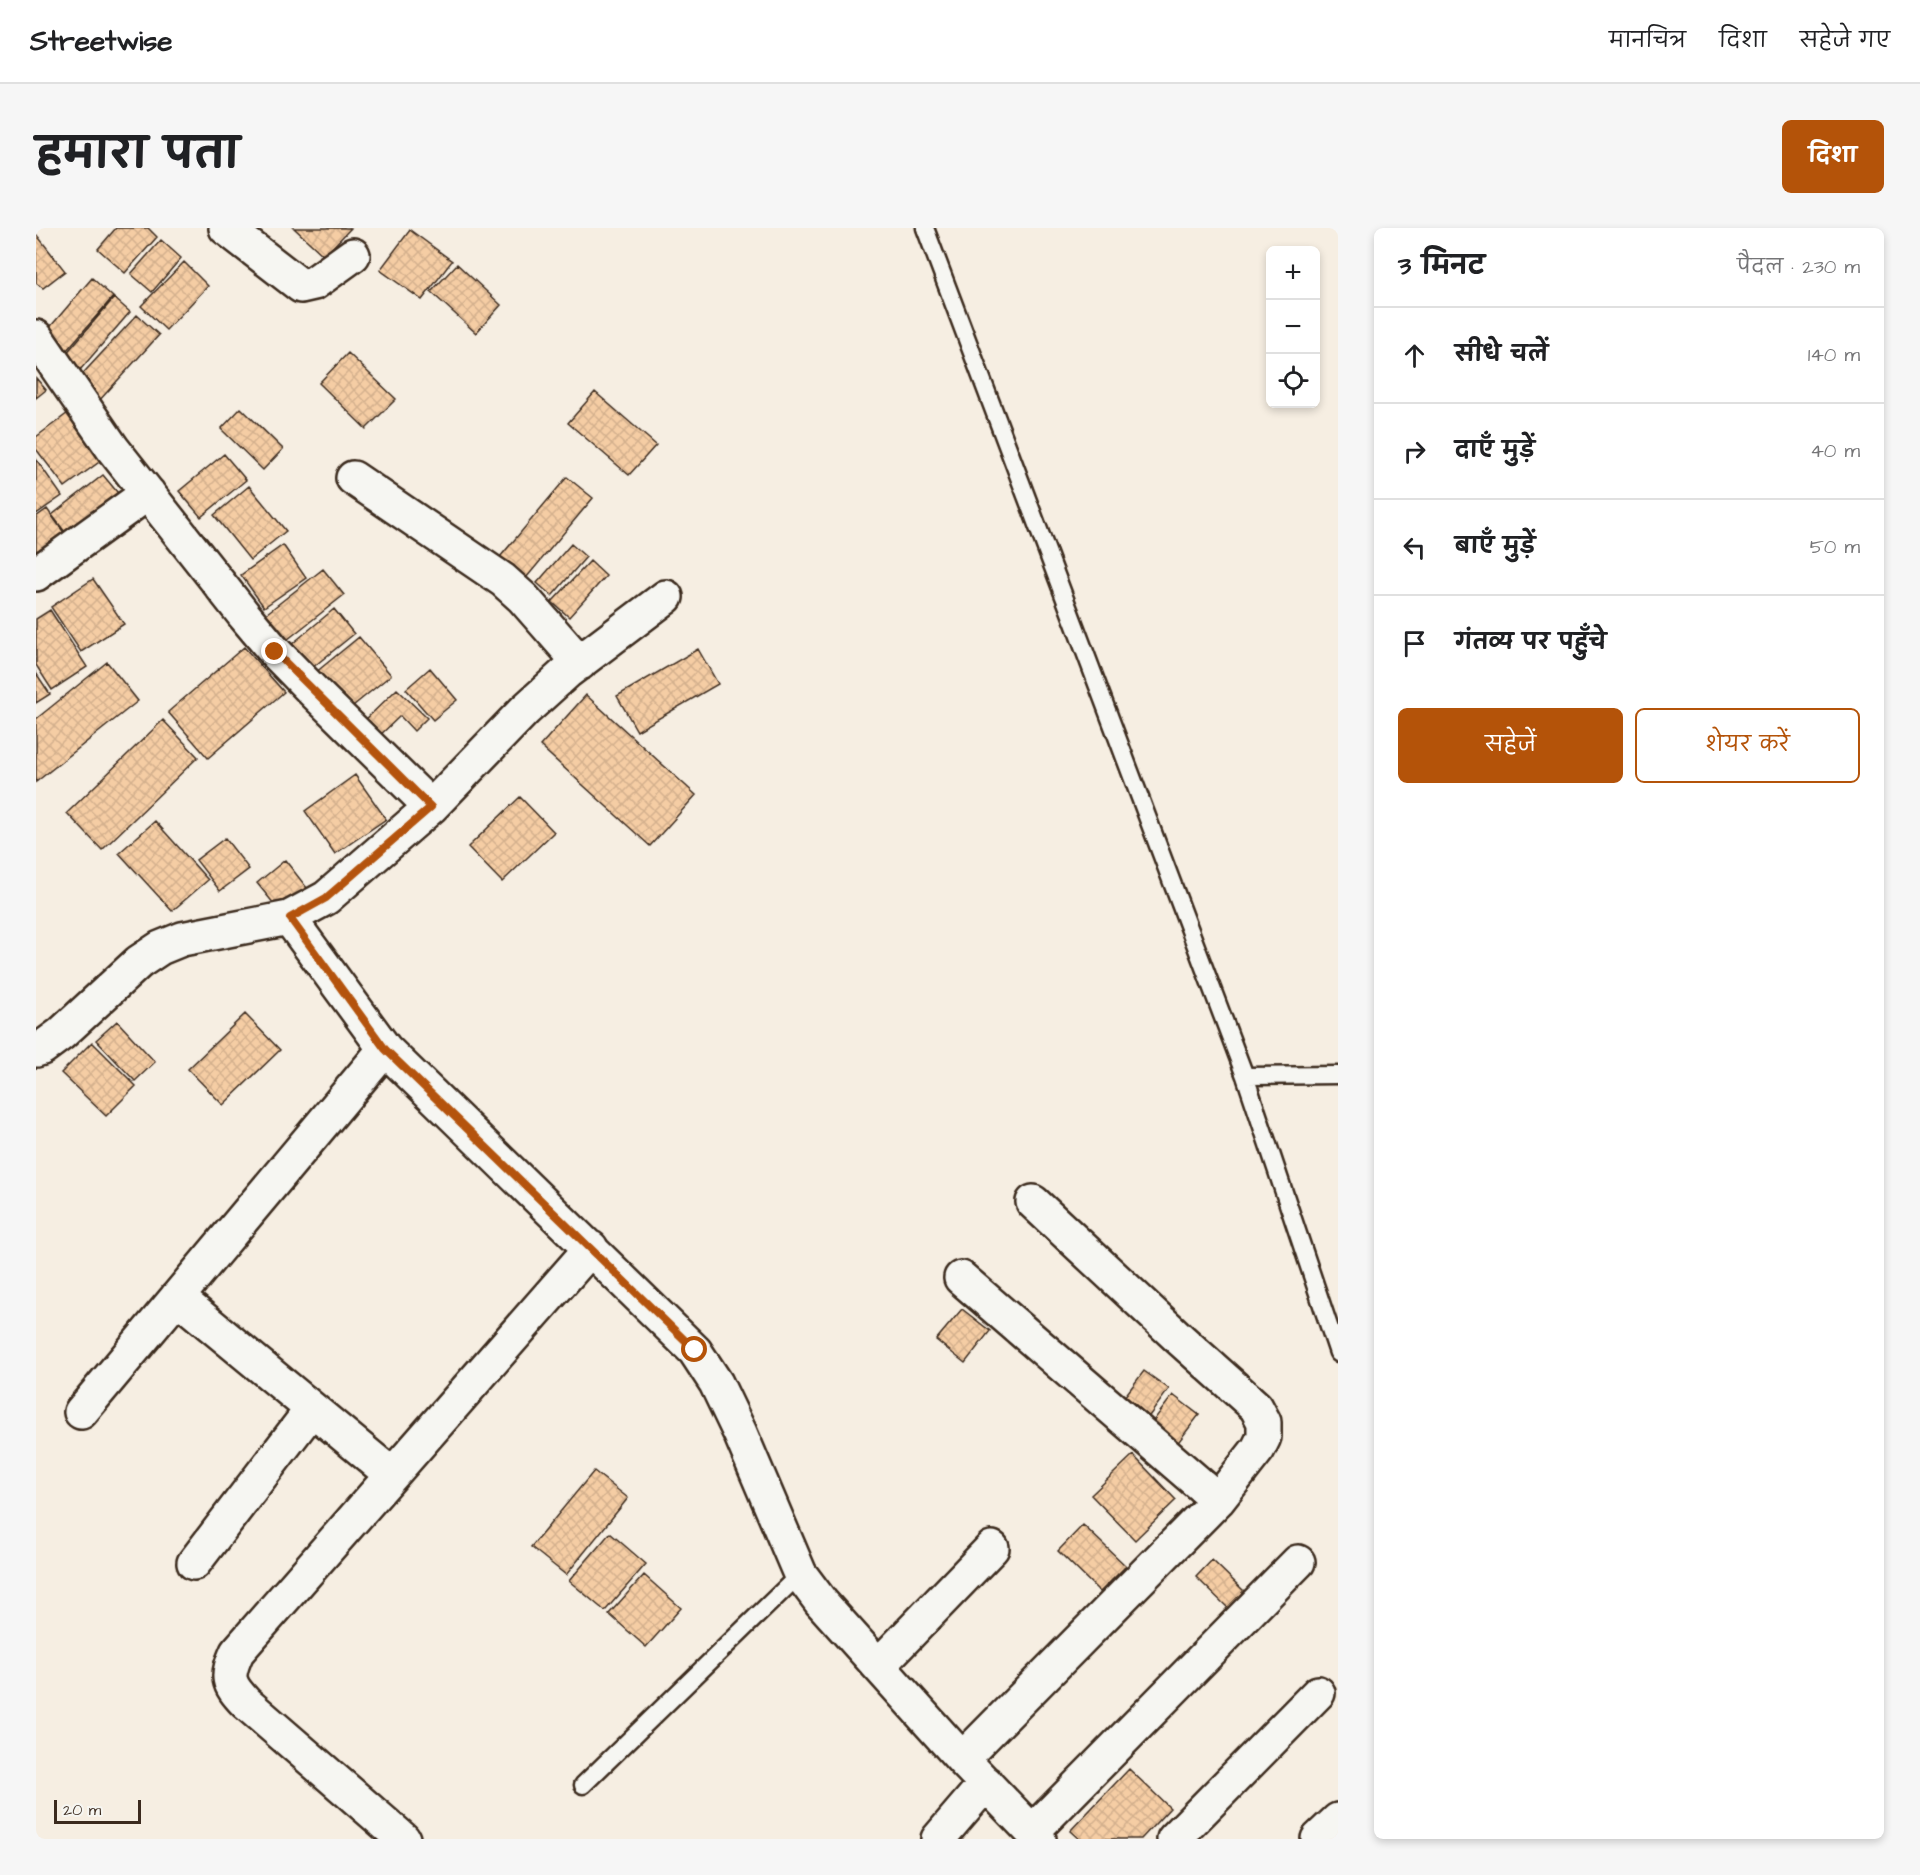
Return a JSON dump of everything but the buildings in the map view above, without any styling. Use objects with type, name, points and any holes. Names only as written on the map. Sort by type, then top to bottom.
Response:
[{"type":"street","points":[[226,228],[301,286],[314,283],[353,255]]},
{"type":"street","points":[[36,337],[113,449],[275,652],[431,807]]},
{"type":"street","points":[[353,478],[503,580],[523,598],[580,663]]},
{"type":"street","points":[[36,574],[148,493]]},
{"type":"street","points":[[36,1050],[61,1034],[139,962],[160,948],[182,939],[290,918],[326,898],[431,807],[525,710],[580,663],[666,597]]},
{"type":"street","points":[[290,918],[385,1049],[695,1350],[716,1383],[740,1433],[800,1574],[821,1602],[962,1759],[1035,1835],[1298,1562]]},
{"type":"street","points":[[81,1412],[385,1049]]},
{"type":"street","points":[[962,1759],[1218,1500],[1258,1449],[1264,1437],[1264,1422],[1256,1407],[1033,1202]]},
{"type":"street","points":[[403,1839],[246,1703],[233,1690],[229,1671],[237,1652],[591,1248]]},
{"type":"street","points":[[961,1278],[1218,1500]]},
{"type":"street","points":[[177,1298],[392,1476]]},
{"type":"street","points":[[194,1563],[312,1409]]},
{"type":"street","points":[[879,1665],[992,1548]]},
{"type":"street","points":[[1174,1839],[1318,1693]]},
{"type":"street","points":[[938,1839],[986,1783]]},
{"type":"street","points":[[1318,1839],[1338,1821]]},
{"type":"lane","points":[[925,228],[1245,1076],[1338,1353]]},
{"type":"lane","points":[[1245,1076],[1338,1075]]},
{"type":"lane","points":[[583,1785],[800,1574]]},
{"type":"route","points":[[275,652],[431,807],[326,898],[290,918],[385,1049],[695,1350]]}]
